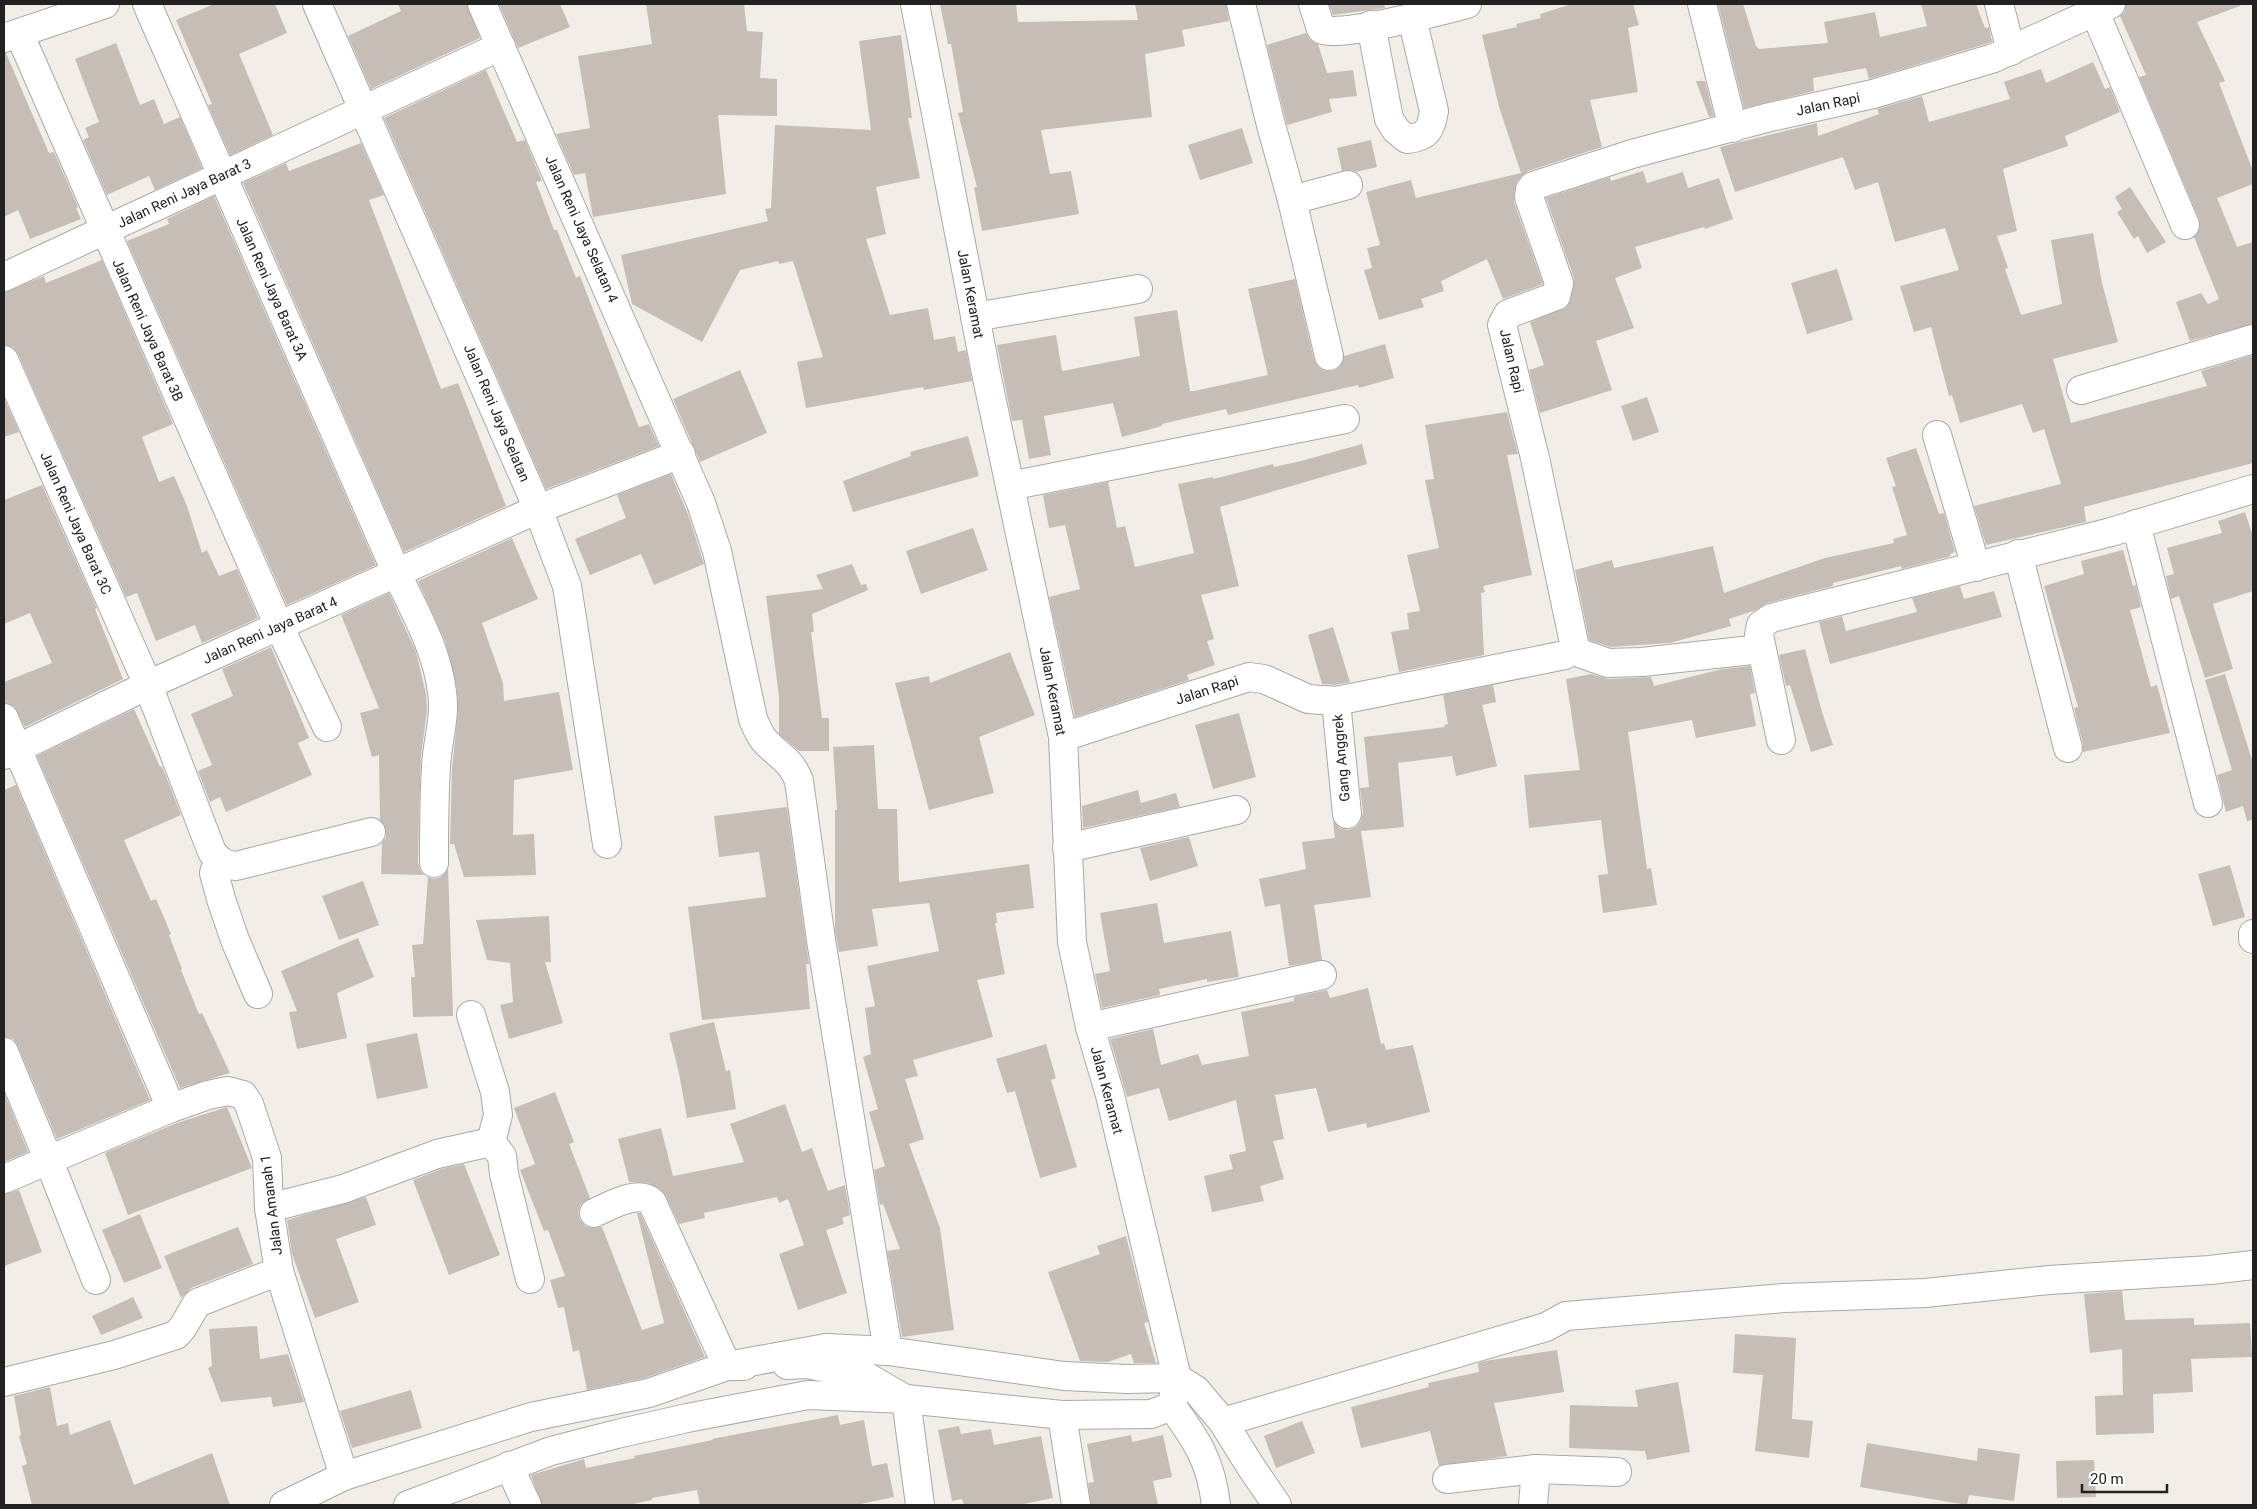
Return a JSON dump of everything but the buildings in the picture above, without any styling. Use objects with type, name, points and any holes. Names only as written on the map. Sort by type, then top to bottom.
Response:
[{"type":"street","points":[[11,36],[105,4]]},
{"type":"street","name":"Jalan Reni Jaya Barat 3A","points":[[147,4],[425,634],[438,670],[443,693],[442,730],[436,766],[434,863]]},
{"type":"street","name":"Jalan Reni Jaya Selatan","points":[[317,4],[538,509],[567,586],[607,844]]},
{"type":"street","name":"Jalan Reni Jaya Selatan 4","points":[[482,4],[701,503],[716,551],[753,719],[764,740],[787,759],[795,770],[799,781],[821,940],[888,1351]]},
{"type":"street","name":"Jalan Keramat","points":[[915,4],[975,316],[1063,737],[1072,942],[1090,1027],[1110,1095],[1177,1378]]},
{"type":"street","points":[[1241,4],[1292,200],[1329,356]]},
{"type":"street","points":[[1313,4],[1321,29],[1326,32],[1412,18],[1467,4]]},
{"type":"street","points":[[1702,4],[1733,128]]},
{"type":"street","points":[[1999,4],[2011,51]]},
{"type":"street","points":[[2103,8],[2185,225]]},
{"type":"street","name":"Jalan Rapi","points":[[1063,737],[1249,677],[1264,679],[1308,700],[1336,702],[1565,655],[1571,650],[1574,643],[1535,458],[1502,324],[1508,314],[1556,296],[1559,290],[1559,283],[1529,197],[1530,190],[1538,182],[1632,154],[1766,118],[1873,94],[1994,58],[2103,8]]},
{"type":"street","points":[[1371,25],[1389,119],[1396,130],[1407,139],[1421,138],[1432,126],[1434,111],[1412,18]]},
{"type":"street","name":"Jalan Reni Jaya Barat 3B","points":[[11,36],[104,230],[279,626],[327,727]]},
{"type":"street","name":"Jalan Reni Jaya Barat 3","points":[[4,276],[501,46]]},
{"type":"street","points":[[1292,200],[1348,185]]},
{"type":"street","points":[[975,316],[1138,289]]},
{"type":"street","points":[[2081,390],[2253,339]]},
{"type":"street","name":"Jalan Reni Jaya Barat 3C","points":[[4,360],[148,685],[208,843],[218,860]]},
{"type":"street","points":[[1010,486],[1345,419]]},
{"type":"street","points":[[1937,435],[1976,567]]},
{"type":"street","name":"Jalan Reni Jaya Barat 4","points":[[11,752],[148,685],[538,509],[681,454]]},
{"type":"street","points":[[1781,740],[1758,635],[1761,625],[1771,618],[1976,567],[2018,554],[2136,524],[2253,489]]},
{"type":"street","points":[[2136,524],[2208,803]]},
{"type":"street","points":[[2018,554],[2068,748]]},
{"type":"street","points":[[1571,650],[1608,663],[1642,662],[1762,649]]},
{"type":"street","name":"Gang Anggrek","points":[[1336,702],[1347,814]]},
{"type":"street","points":[[4,718],[11,752],[171,1108]]},
{"type":"street","points":[[1067,848],[1236,810]]},
{"type":"street","points":[[258,994],[234,940],[221,899],[214,873],[218,860],[227,865],[236,866],[371,832]]},
{"type":"street","points":[[2253,934],[2253,939]]},
{"type":"street","points":[[1090,1027],[1322,975]]},
{"type":"street","points":[[471,1015],[494,1092],[498,1115],[490,1142]]},
{"type":"street","points":[[4,1052],[96,1280]]},
{"type":"street","name":"Jalan Amanah 1","points":[[4,1179],[171,1108],[208,1095],[228,1091],[243,1096],[249,1104],[267,1158],[269,1208],[279,1271],[344,1476]]},
{"type":"street","points":[[269,1208],[343,1189],[437,1154],[490,1142]]},
{"type":"street","points":[[490,1142],[502,1156],[504,1174],[530,1279]]},
{"type":"street","points":[[594,1212],[636,1196],[647,1197],[652,1202],[727,1366]]},
{"type":"street","points":[[1223,1422],[1546,1327],[1566,1316],[1784,1298],[1925,1293],[2049,1280],[2210,1270],[2253,1265]]},
{"type":"street","points":[[4,1382],[114,1355],[176,1335],[184,1327],[197,1304],[279,1271]]},
{"type":"street","points":[[284,1505],[344,1476],[531,1417],[649,1392],[727,1366],[826,1348],[888,1351],[1064,1376],[1126,1379],[1177,1378],[1196,1390],[1223,1422],[1277,1505]]},
{"type":"street","points":[[727,1366],[808,1364],[867,1377],[906,1399]]},
{"type":"street","points":[[1177,1378],[1172,1406],[1193,1435],[1207,1460],[1216,1505]]},
{"type":"street","points":[[408,1505],[551,1451],[616,1434],[808,1395],[906,1399],[1062,1415],[1151,1414],[1172,1406]]},
{"type":"street","points":[[906,1399],[920,1505]]},
{"type":"street","points":[[1062,1415],[1076,1505]]},
{"type":"street","points":[[509,1466],[526,1505]]},
{"type":"street","points":[[1533,1505],[1536,1469]]},
{"type":"street","points":[[1447,1479],[1536,1469],[1617,1472]]}]
